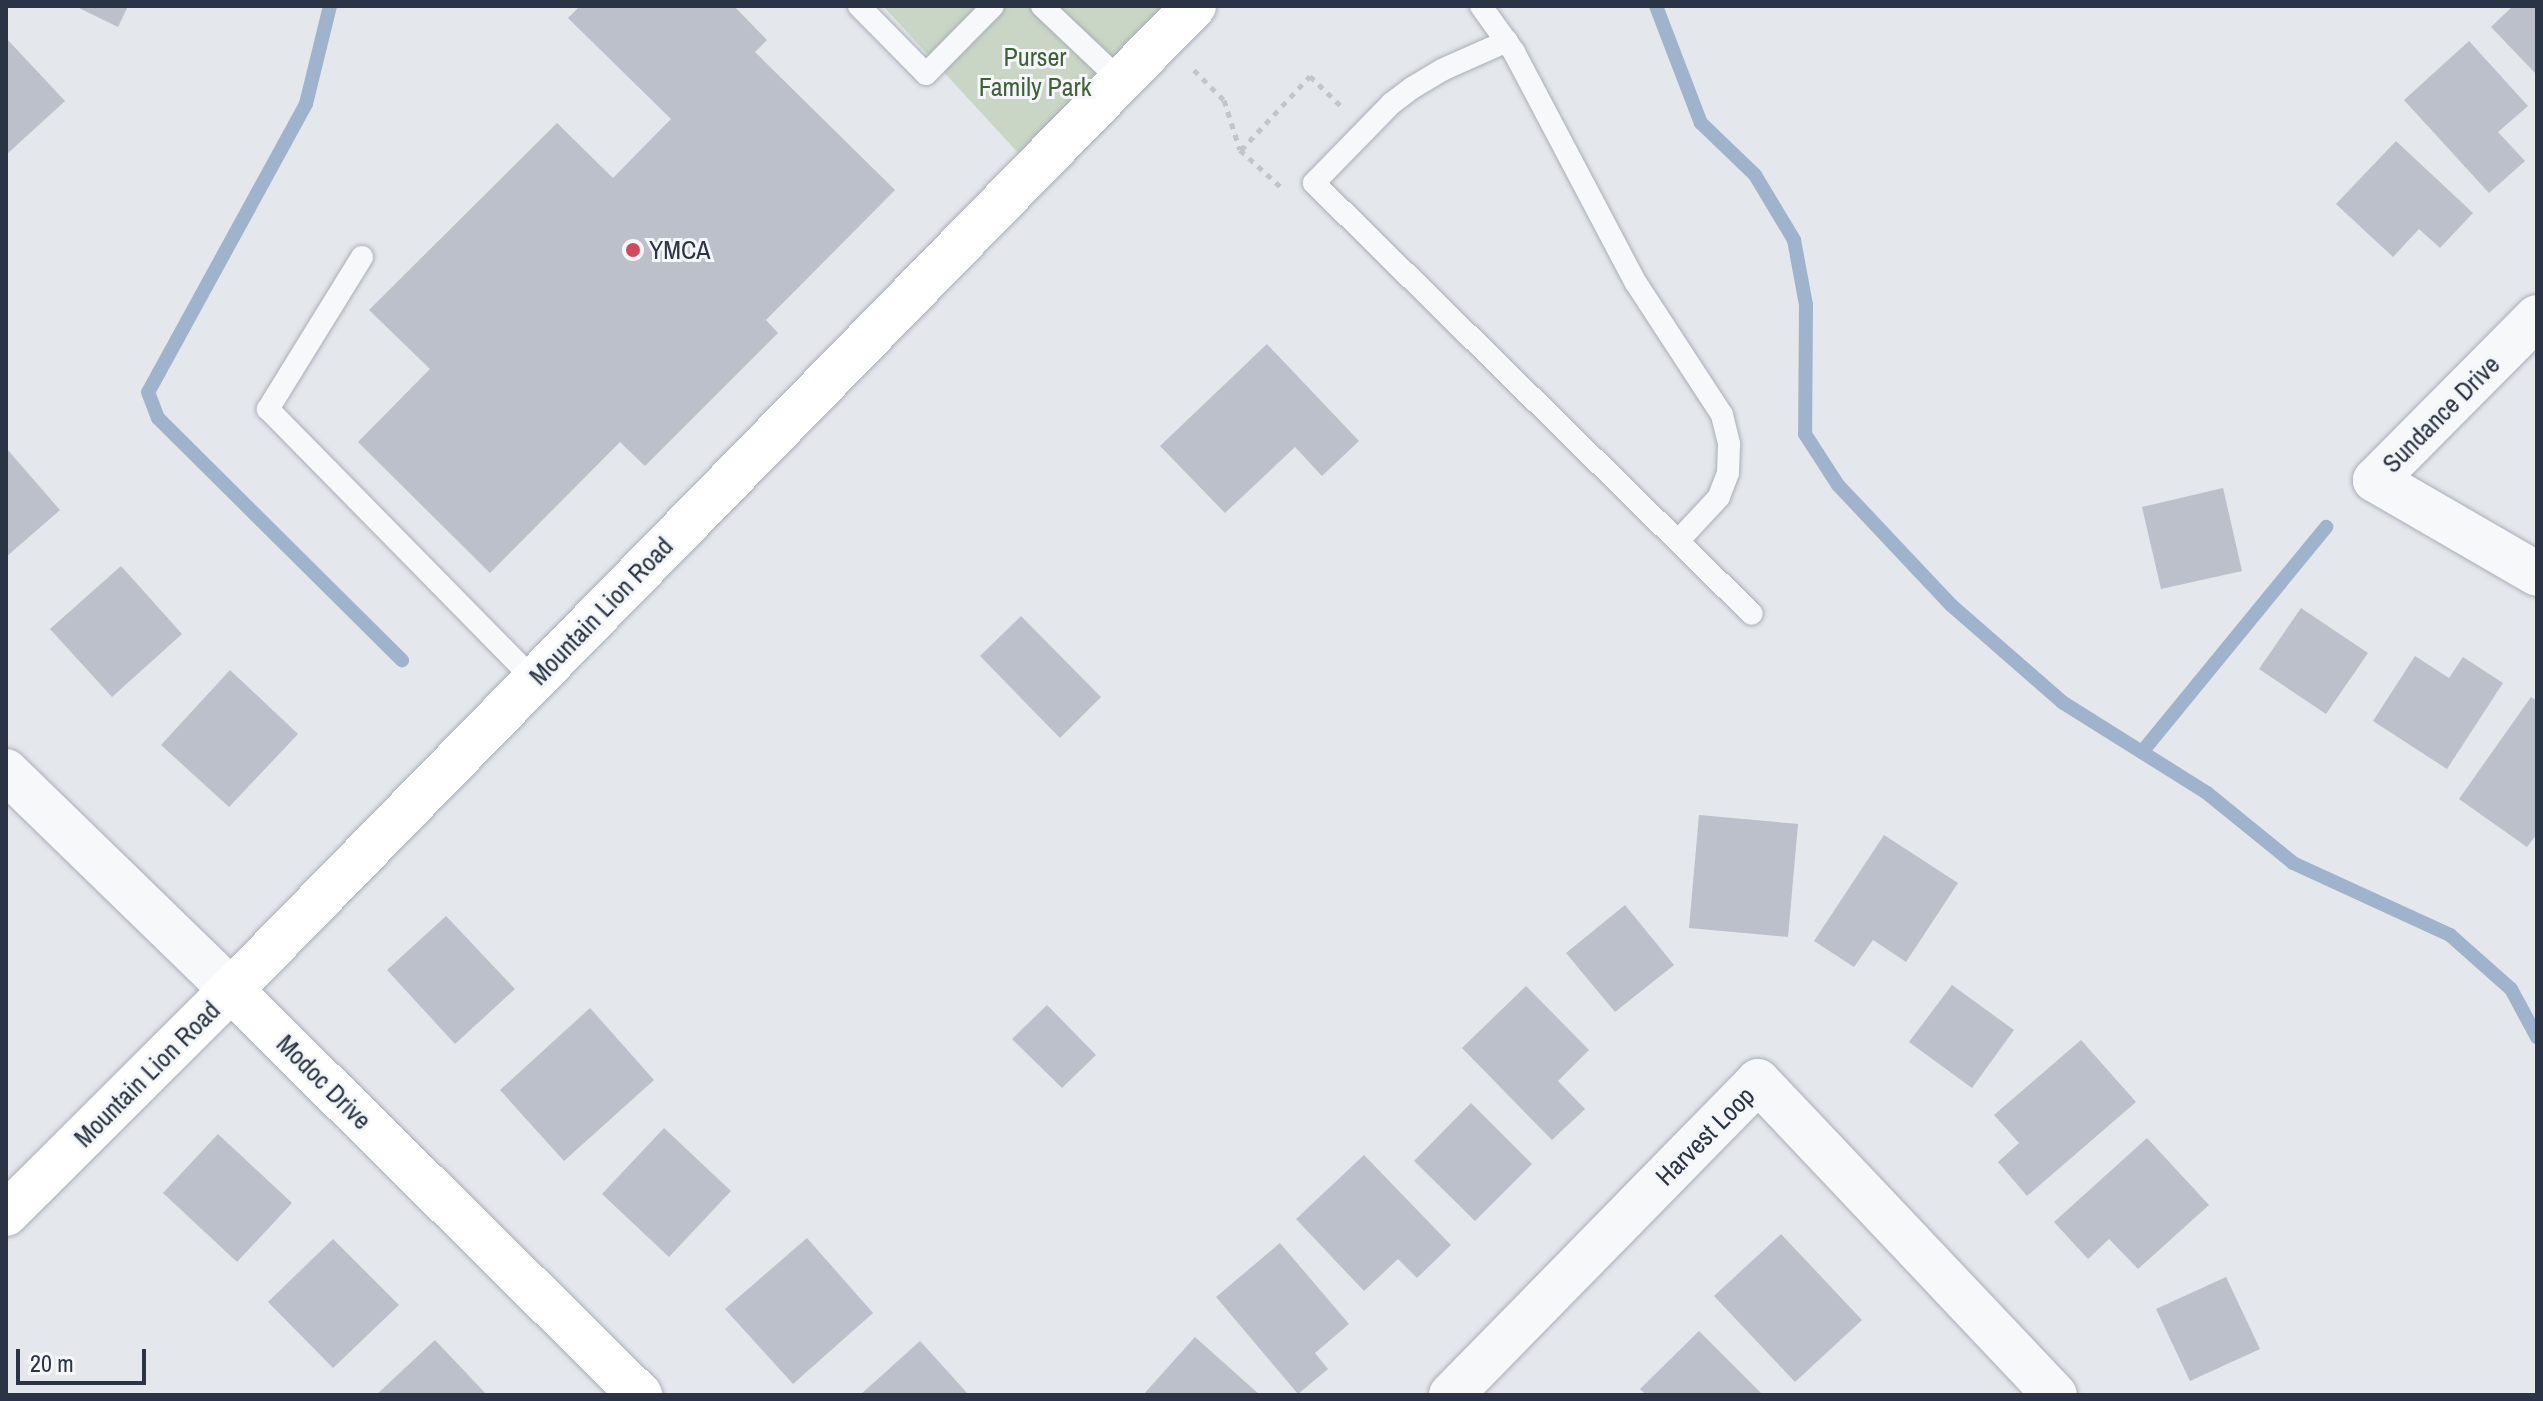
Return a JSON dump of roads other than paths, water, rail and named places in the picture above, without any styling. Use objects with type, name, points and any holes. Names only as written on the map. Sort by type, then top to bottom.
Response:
[{"type":"street","name":"Mountain Lion Road","points":[[6,1214],[231,990],[1194,6]]},
{"type":"street","name":"Sundance Drive","points":[[2537,317],[2375,480],[2537,574]]},
{"type":"street","name":"Modoc Drive","points":[[6,771],[640,1395]]},
{"type":"street","name":"Harvest Loop","points":[[1451,1395],[1758,1081],[2055,1395]]},
{"type":"lane","points":[[859,6],[926,74],[993,6]]},
{"type":"lane","points":[[1042,6],[1120,80]]},
{"type":"lane","points":[[1481,6],[1507,41],[1636,283],[1722,415],[1729,444],[1728,473],[1719,497],[1678,541]]},
{"type":"lane","points":[[1507,41],[1442,70],[1412,88],[1314,183],[1752,614]]},
{"type":"lane","points":[[362,257],[268,409],[534,680]]},
{"type":"waterway","points":[[330,6],[306,104],[148,392],[158,418],[402,660]]},
{"type":"waterway","points":[[1656,6],[1701,123],[1755,175],[1794,240],[1806,305],[1805,434],[1838,485],[1951,605],[2062,702],[2207,793],[2293,863],[2450,935],[2511,989],[2537,1037]]},
{"type":"waterway","points":[[2142,752],[2326,527]]},
{"type":"place","name":"YMCA","points":[[633,250]]},
{"type":"park label","name":"Purser Family Park","points":[[1035,72]]}]
